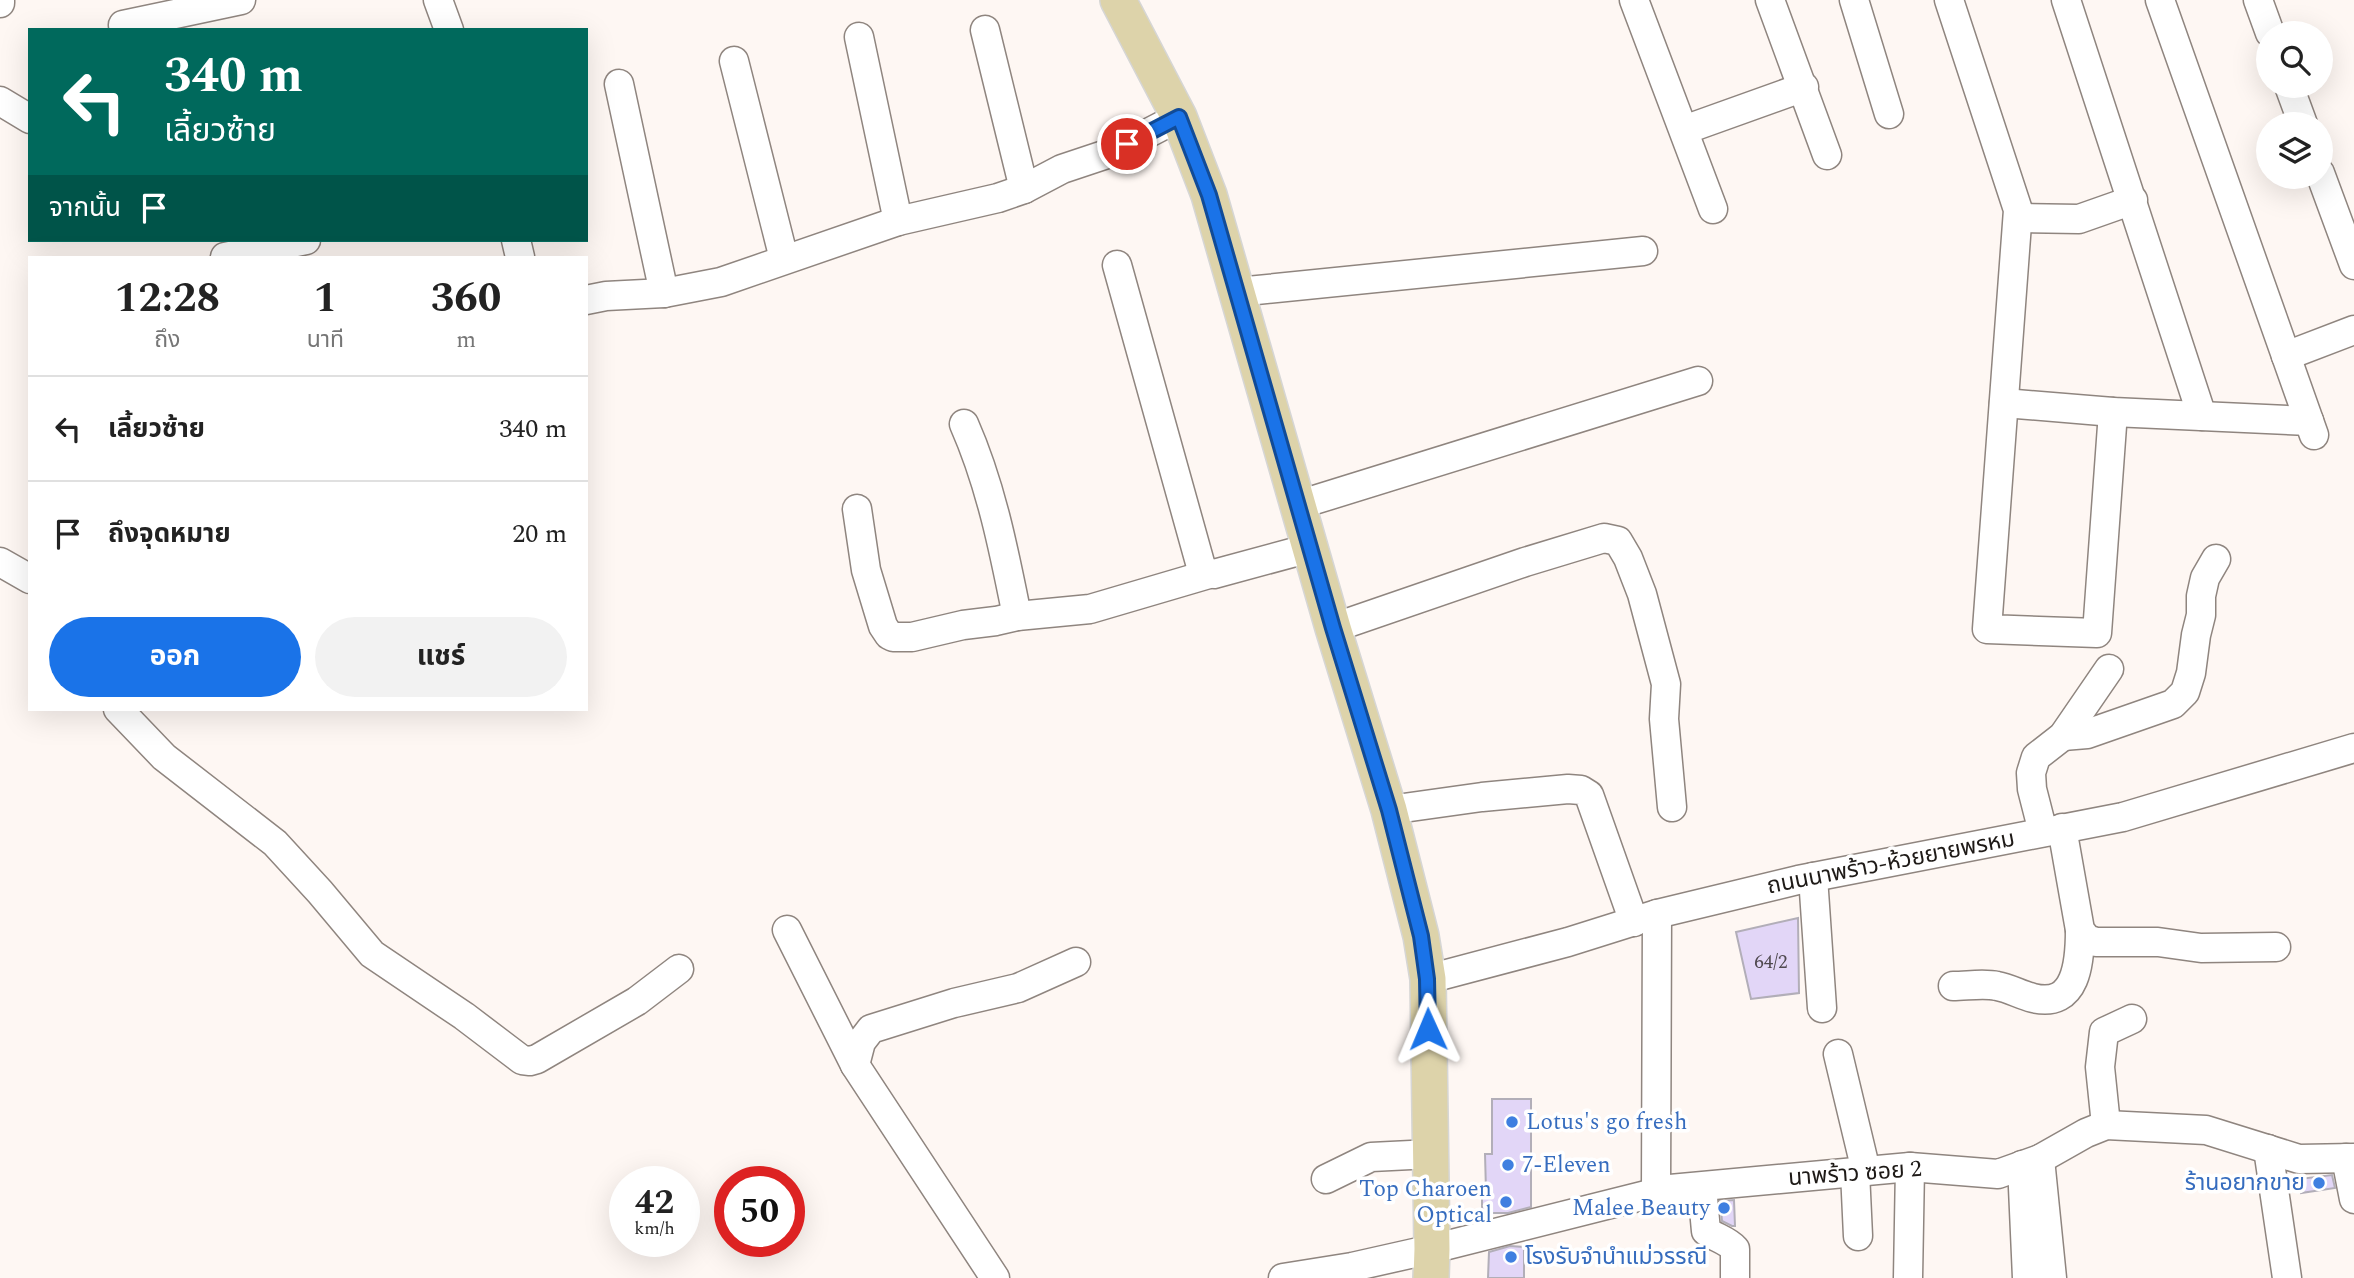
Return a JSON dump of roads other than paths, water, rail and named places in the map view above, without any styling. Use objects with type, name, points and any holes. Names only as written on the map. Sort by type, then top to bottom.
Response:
[{"type":"main road","points":[[1118,0],[1175,109],[1209,195],[1333,628],[1389,810],[1421,936],[1427,979],[1432,1264]]},
{"type":"street","points":[[124,18],[242,0]]},
{"type":"street","points":[[438,0],[448,28]]},
{"type":"street","points":[[1634,0],[1713,209]]},
{"type":"street","points":[[1770,0],[1827,155]]},
{"type":"street","points":[[1854,0],[1889,114]]},
{"type":"street","points":[[1949,0],[2018,210],[1987,629],[2097,633],[2113,412]]},
{"type":"street","points":[[2066,0],[2202,416]]},
{"type":"street","points":[[2004,403],[2202,416],[2311,428],[2160,0]]},
{"type":"street","points":[[2258,0],[2266,21]]},
{"type":"street","points":[[985,30],[1024,188]]},
{"type":"street","points":[[859,37],[898,221]]},
{"type":"street","points":[[734,61],[784,259]]},
{"type":"street","points":[[619,83],[664,293]]},
{"type":"street","points":[[1684,130],[1804,88]]},
{"type":"street","points":[[0,101],[28,118]]},
{"type":"street","points":[[588,300],[664,293],[721,282],[898,221],[998,198],[1062,169],[1096,139],[1175,109]]},
{"type":"street","points":[[2326,189],[2354,265]]},
{"type":"street","points":[[2018,218],[2079,219],[2133,200]]},
{"type":"street","points":[[230,256],[296,242]]},
{"type":"street","points":[[1237,292],[1643,251]]},
{"type":"street","points":[[1117,265],[1202,570],[1209,574]]},
{"type":"street","points":[[2286,356],[2354,330]]},
{"type":"street","points":[[1298,505],[1698,381]]},
{"type":"street","points":[[964,424],[979,458],[1001,538],[1017,616]]},
{"type":"street","points":[[857,509],[866,570],[883,626],[889,635],[912,637],[1017,616],[1090,609],[1310,548]]},
{"type":"street","points":[[1333,628],[1604,538],[1618,541],[1642,594],[1666,684],[1664,719],[1672,807]]},
{"type":"street","points":[[2063,736],[2087,734],[2174,704],[2185,692],[2191,673],[2205,578],[2217,559]]},
{"type":"street","points":[[0,562],[28,578]]},
{"type":"street","points":[[1953,986],[1996,985],[2037,999],[2055,998],[2067,993],[2080,954],[2080,930],[2052,830],[2032,789],[2031,773],[2036,757],[2063,736],[2109,669]]},
{"type":"street","points":[[120,711],[164,757],[275,843],[372,954],[464,1016],[522,1060],[537,1059],[628,1007],[679,969]]},
{"type":"street","name":"ถนนนาพร้าว-ห้วยยายพรหม","points":[[1427,979],[1645,918],[1813,877],[2123,817],[2354,748]]},
{"type":"street","points":[[1389,810],[1568,789],[1589,794],[1645,918],[1656,1192]]},
{"type":"street","points":[[1813,877],[1822,1008]]},
{"type":"street","points":[[787,930],[855,1065],[996,1278]]},
{"type":"street","points":[[2080,930],[2087,939],[2096,942],[2158,942],[2201,948],[2276,947]]},
{"type":"street","points":[[855,1065],[861,1042],[871,1028],[954,1003],[1018,988],[1076,962]]},
{"type":"street","points":[[2106,1125],[2100,1067],[2104,1032],[2132,1019]]},
{"type":"street","points":[[1838,1054],[1861,1171],[1858,1236]]},
{"type":"street","name":"นาพร้าว ซอย 2","points":[[1283,1278],[1309,1276],[1352,1267],[1432,1264],[1656,1192],[1910,1167],[1998,1174],[2031,1162],[2106,1125],[2206,1130],[2299,1158],[2350,1158]]},
{"type":"street","points":[[2268,1149],[2287,1278]]},
{"type":"street","points":[[1326,1179],[1371,1157],[1431,1154]]},
{"type":"street","points":[[2350,1158],[2354,1199]]},
{"type":"street","points":[[2026,1278],[2031,1162]]},
{"type":"street","points":[[2031,1162],[2052,1278]]},
{"type":"street","points":[[1908,1278],[1910,1167]]},
{"type":"street","points":[[1702,1187],[1706,1231],[1728,1242],[1735,1249],[1735,1278]]},
{"type":"place","name":"Lotus's go fresh","points":[[1512,1122]]},
{"type":"place","name":"7-Eleven","points":[[1508,1165]]},
{"type":"place","name":"ร้านอยากขาย","points":[[2319,1183]]},
{"type":"place","name":"Top Charoen Optical","points":[[1506,1202]]},
{"type":"place","name":"Malee Beauty","points":[[1724,1208]]},
{"type":"place","name":"โรงรับจำนำแม่วรรณี","points":[[1511,1257]]}]
